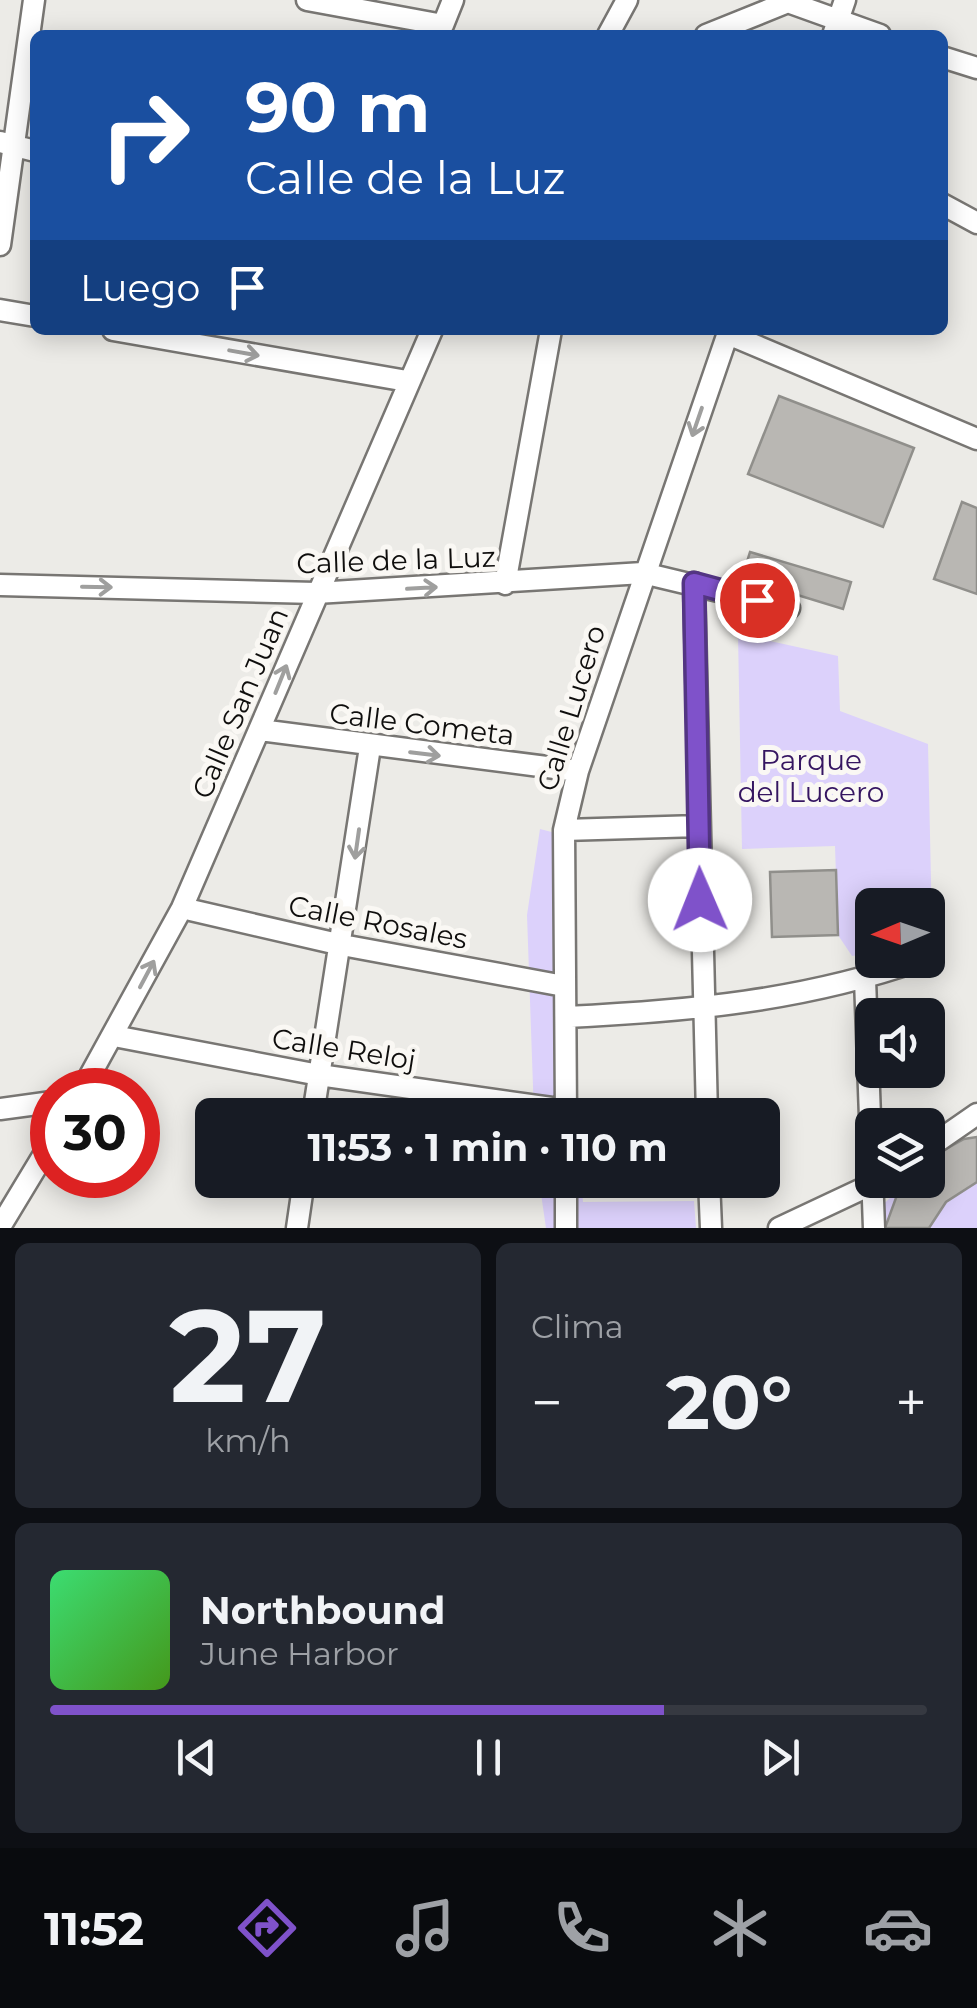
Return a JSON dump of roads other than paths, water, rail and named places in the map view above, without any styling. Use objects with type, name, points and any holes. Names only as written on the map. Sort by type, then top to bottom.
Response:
[{"type":"street","points":[[30,30],[34,0]]},
{"type":"street","points":[[307,0],[443,25],[453,0]]},
{"type":"street","points":[[611,30],[627,0]]},
{"type":"street","points":[[718,30],[788,2],[836,28],[845,0]]},
{"type":"street","points":[[0,245],[30,33]]},
{"type":"street","points":[[948,58],[977,68]]},
{"type":"street","points":[[948,207],[977,222]]},
{"type":"street","points":[[0,310],[30,315]]},
{"type":"street","points":[[142,335],[407,381]]},
{"type":"street","name":"Calle San Juan","points":[[95,1068],[182,908],[430,335]]},
{"type":"street","points":[[505,584],[551,335]]},
{"type":"street","name":"Calle Lucero","points":[[566,1098],[564,830],[578,771],[643,573],[727,335]]},
{"type":"street","name":"Calle Lucero","points":[[735,335],[977,439]]},
{"type":"street","name":"Calle de la Luz","points":[[0,585],[316,593],[643,573],[789,608]]},
{"type":"street","points":[[694,583],[706,1098]]},
{"type":"street","name":"Calle Cometa","points":[[260,730],[578,771]]},
{"type":"street","points":[[316,1098],[370,747]]},
{"type":"street","points":[[564,830],[698,826]]},
{"type":"street","name":"Calle Rosales","points":[[182,908],[342,945],[564,986]]},
{"type":"street","points":[[566,1017],[703,1011],[867,978]]},
{"type":"street","points":[[864,979],[872,1108]]},
{"type":"street","name":"Calle Reloj","points":[[114,1036],[319,1076],[470,1098]]},
{"type":"street","points":[[0,1108],[30,1105]]},
{"type":"street","points":[[945,1136],[977,1114]]},
{"type":"street","points":[[0,1227],[30,1177]]},
{"type":"street","points":[[779,1228],[855,1193]]},
{"type":"street","points":[[297,1228],[301,1198]]},
{"type":"street","points":[[566,1198],[566,1228]]},
{"type":"street","points":[[710,1198],[711,1228]]},
{"type":"street","points":[[874,1228],[875,1198]]},
{"type":"park label","name":"Parque del Lucero","points":[[811,776]]}]
